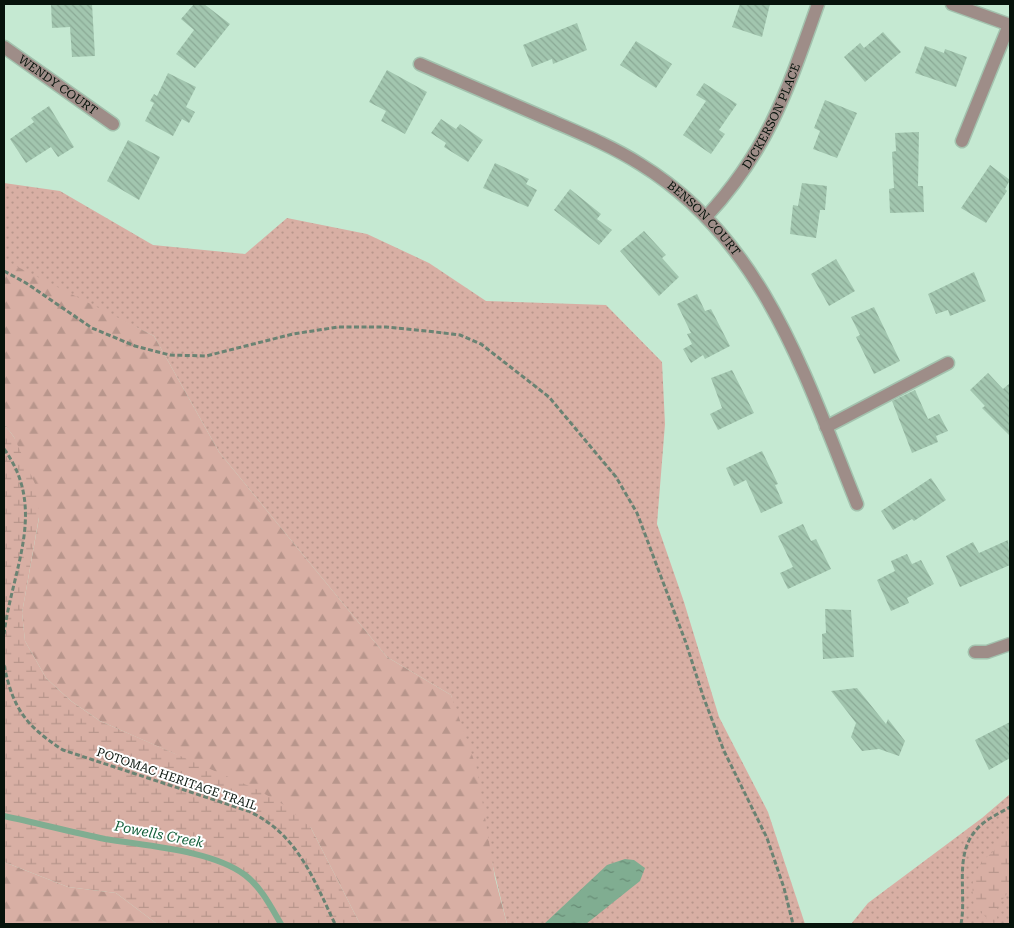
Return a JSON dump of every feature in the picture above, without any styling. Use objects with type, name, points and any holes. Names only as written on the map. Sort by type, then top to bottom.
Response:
[{"type":"street","name":"DICKERSON PLACE","points":[[706,217],[746,168],[769,132],[787,93],[818,4]]},
{"type":"street","points":[[952,4],[1010,25],[962,141]]},
{"type":"street","name":"WENDY COURT","points":[[4,47],[113,124]]},
{"type":"street","name":"BENSON COURT","points":[[420,64],[604,144],[649,170],[681,194],[706,217],[735,250],[765,294],[782,325],[856,504]]},
{"type":"street","points":[[826,428],[948,362]]},
{"type":"street","points":[[975,652],[987,652],[1010,644]]},
{"type":"path","points":[[4,271],[26,283],[92,328],[135,346],[170,355],[206,356],[293,334],[338,327],[386,327],[427,331],[460,335],[481,344],[549,397],[616,477],[637,513],[724,751],[767,838],[794,924]]},
{"type":"path","points":[[4,449],[13,462],[24,489],[28,515],[4,634]]},
{"type":"path","name":"POTOMAC HERITAGE TRAIL","points":[[4,665],[8,684],[25,720],[39,734],[63,750],[248,811],[266,819],[280,830],[307,865],[336,924]]},
{"type":"path","points":[[960,924],[964,888],[962,859],[965,850],[977,828],[1010,807]]},
{"type":"green space","points":[[4,183],[60,191],[153,245],[245,254],[287,218],[367,234],[429,263],[486,301],[606,305],[662,362],[665,424],[657,524],[684,602],[719,717],[768,812],[805,924],[507,924],[451,695],[387,657],[219,452],[154,336],[4,264]]},
{"type":"green space","points":[[4,260],[154,336],[219,452],[387,657],[451,695],[477,769],[495,878],[507,924],[360,924],[311,828],[175,754],[100,721],[71,701],[46,678],[25,641],[22,613],[39,518],[14,437],[4,424]]},
{"type":"green space","points":[[4,424],[14,437],[36,486],[39,517],[22,613],[25,641],[46,678],[71,701],[100,721],[256,789],[286,806],[311,828],[360,924],[157,924],[116,893],[68,887],[4,862]]},
{"type":"green space","points":[[1010,794],[1010,924],[851,924],[868,903],[982,818]]},
{"type":"green space","points":[[1010,831],[1010,886],[997,908],[999,924],[990,924],[986,917],[974,907],[972,886],[975,873],[983,860],[994,851],[1001,835]]},
{"type":"green space","points":[[4,862],[68,887],[116,893],[157,924],[4,924]]},
{"type":"water","points":[[625,859],[634,860],[645,868],[640,881],[586,924],[544,924],[607,865]]},
{"type":"building","points":[[51,4],[92,4],[95,56],[72,57],[70,27],[52,28]]},
{"type":"building","points":[[194,4],[204,4],[230,24],[195,68],[176,54],[194,30],[181,19]]},
{"type":"building","points":[[740,4],[770,4],[762,37],[732,27]]},
{"type":"building","points":[[577,23],[587,50],[553,64],[552,59],[532,67],[523,45]]},
{"type":"building","points":[[883,32],[901,52],[865,82],[844,57],[860,43],[864,48]]},
{"type":"building","points":[[636,41],[672,64],[656,88],[620,65]]},
{"type":"building","points":[[925,46],[944,53],[945,49],[967,57],[956,87],[915,73]]},
{"type":"building","points":[[387,70],[427,92],[405,134],[381,121],[386,111],[369,102]]},
{"type":"building","points":[[168,73],[196,87],[186,107],[195,112],[189,123],[182,119],[173,136],[145,121],[154,103],[150,101],[154,94],[157,96]]},
{"type":"building","points":[[704,83],[737,104],[719,130],[725,134],[711,154],[683,135],[706,101],[696,95]]},
{"type":"building","points":[[825,100],[857,113],[837,158],[813,149],[820,131],[814,128]]},
{"type":"building","points":[[49,106],[74,147],[58,157],[51,147],[26,163],[10,139],[34,122],[31,118]]},
{"type":"building","points":[[441,119],[456,129],[460,124],[483,140],[468,162],[444,147],[446,143],[431,133]]},
{"type":"building","points":[[919,132],[918,186],[923,186],[924,212],[890,213],[889,189],[894,188],[892,152],[896,151],[895,133]]},
{"type":"building","points":[[128,140],[160,157],[139,200],[107,181]]},
{"type":"building","points":[[495,163],[529,179],[526,184],[537,190],[528,207],[483,188]]},
{"type":"building","points":[[990,165],[1010,180],[1005,189],[1007,191],[986,223],[961,208]]},
{"type":"building","points":[[802,183],[827,186],[825,210],[820,210],[816,238],[790,234],[793,205],[798,206]]},
{"type":"building","points":[[570,189],[601,214],[597,219],[612,230],[599,245],[554,210]]},
{"type":"building","points":[[644,231],[666,255],[662,258],[679,277],[659,296],[620,251]]},
{"type":"building","points":[[836,259],[855,291],[829,306],[811,274]]},
{"type":"building","points":[[974,272],[986,301],[950,316],[948,310],[936,314],[928,294]]},
{"type":"building","points":[[697,294],[705,311],[711,309],[730,346],[705,359],[703,355],[691,363],[683,349],[692,344],[687,334],[691,333],[677,304]]},
{"type":"building","points":[[874,307],[900,361],[874,374],[856,337],[860,335],[851,317]]},
{"type":"building","points":[[732,370],[754,413],[718,430],[710,414],[722,408],[711,378]]},
{"type":"building","points":[[988,373],[1003,389],[1010,383],[1010,436],[982,408],[985,406],[970,390]]},
{"type":"building","points":[[915,390],[928,419],[939,414],[948,431],[936,436],[938,442],[912,453],[892,401]]},
{"type":"building","points":[[762,451],[778,484],[775,485],[783,503],[761,513],[746,480],[734,486],[726,468]]},
{"type":"building","points":[[931,478],[946,500],[914,521],[912,519],[893,530],[881,511]]},
{"type":"building","points":[[803,524],[811,541],[816,539],[831,569],[788,589],[780,573],[793,567],[778,536]]},
{"type":"building","points":[[1008,540],[1010,565],[960,587],[946,556],[973,542],[979,553]]},
{"type":"building","points":[[907,554],[912,564],[921,560],[934,584],[907,598],[909,603],[891,611],[877,580],[895,571],[891,561]]},
{"type":"building","points":[[825,609],[851,610],[854,657],[823,659],[822,634],[826,633]]},
{"type":"building","points":[[857,688],[886,724],[888,719],[905,741],[899,756],[879,749],[862,751],[851,737],[856,723],[831,691]]},
{"type":"building","points":[[1010,722],[1010,758],[989,770],[975,740]]},
{"type":"waterway","name":"Powells Creek","points":[[4,816],[105,839],[178,850],[215,860],[231,867],[251,880],[281,924]]}]
